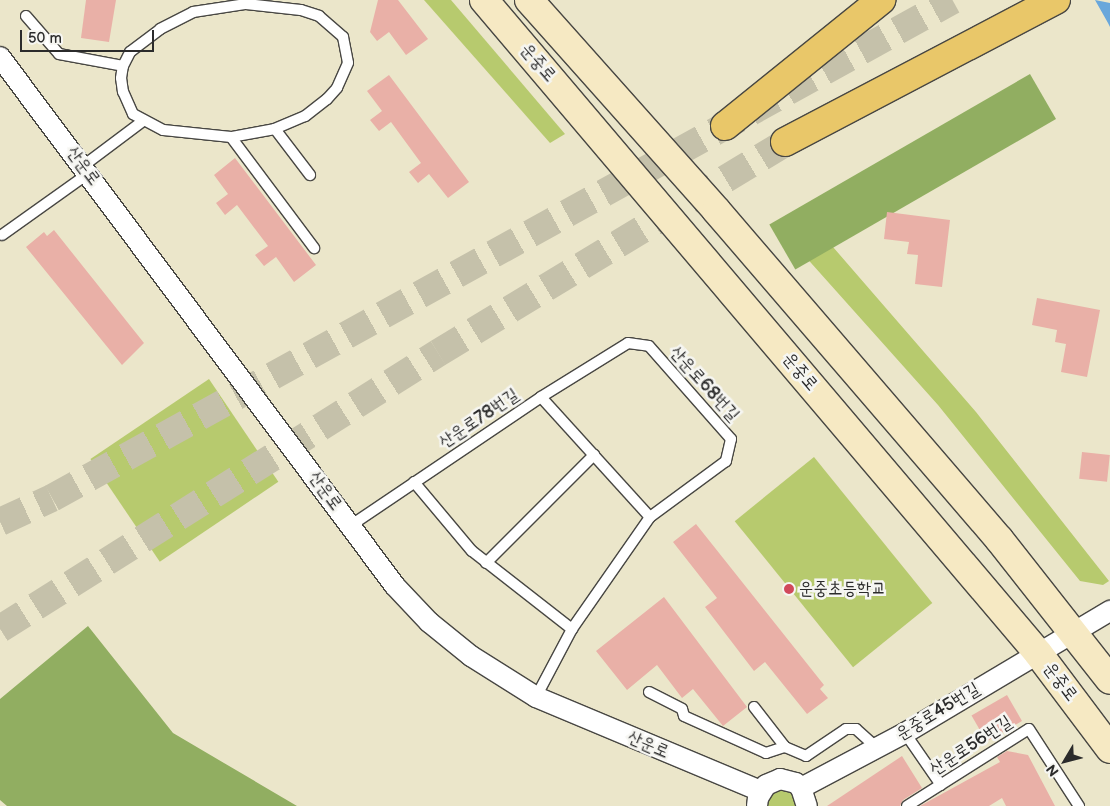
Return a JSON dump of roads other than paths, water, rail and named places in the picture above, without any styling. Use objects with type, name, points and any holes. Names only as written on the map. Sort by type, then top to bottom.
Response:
[{"type":"highway","points":[[725,126],[881,0]]},
{"type":"highway","points":[[785,142],[1056,0]]},
{"type":"main road","name":"운중로","points":[[484,0],[1038,653],[1110,749]]},
{"type":"main road","name":"운중로","points":[[529,0],[774,277],[999,539],[1110,680]]},
{"type":"street","name":"산운로","points":[[0,57],[395,586],[429,622],[485,666],[536,697],[759,799]]},
{"type":"street","name":"운중로45번길","points":[[804,797],[877,748],[1110,611]]},
{"type":"street","points":[[759,799],[780,779],[804,797]]},
{"type":"lane","points":[[247,2],[288,8],[319,16],[344,37],[348,50],[343,76],[327,99],[305,116],[275,129],[231,138],[179,133],[143,121],[128,104],[121,78],[123,66],[143,40],[176,19],[208,7],[247,2]]},
{"type":"lane","points":[[26,16],[51,49],[59,54],[123,66]]},
{"type":"lane","points":[[2,235],[86,170],[143,121]]},
{"type":"lane","points":[[275,129],[310,175]]},
{"type":"lane","points":[[231,138],[314,248]]},
{"type":"lane","name":"산운로78번길","points":[[350,526],[541,396],[628,343]]},
{"type":"lane","name":"산운로68번길","points":[[536,697],[572,629],[650,517],[726,461],[731,439],[649,346],[628,343]]},
{"type":"lane","points":[[541,396],[650,517]]},
{"type":"lane","points":[[486,563],[594,456]]},
{"type":"lane","points":[[414,482],[486,563],[572,629]]},
{"type":"lane","points":[[648,692],[682,709],[684,716],[766,753],[785,746]]},
{"type":"lane","points":[[754,707],[785,746],[806,756],[846,729],[856,729],[877,748]]},
{"type":"lane","name":"산운로56번길","points":[[907,806],[1029,728],[1079,806]]},
{"type":"lane","points":[[905,733],[941,785]]},
{"type":"water","points":[[1095,0],[1110,3],[1110,27],[1108,23]]},
{"type":"tunnel","points":[[0,522],[52,498],[953,0]]},
{"type":"tunnel","points":[[0,629],[438,353],[806,130]]},
{"type":"place","name":"운중초등학교","points":[[789,589]]}]
